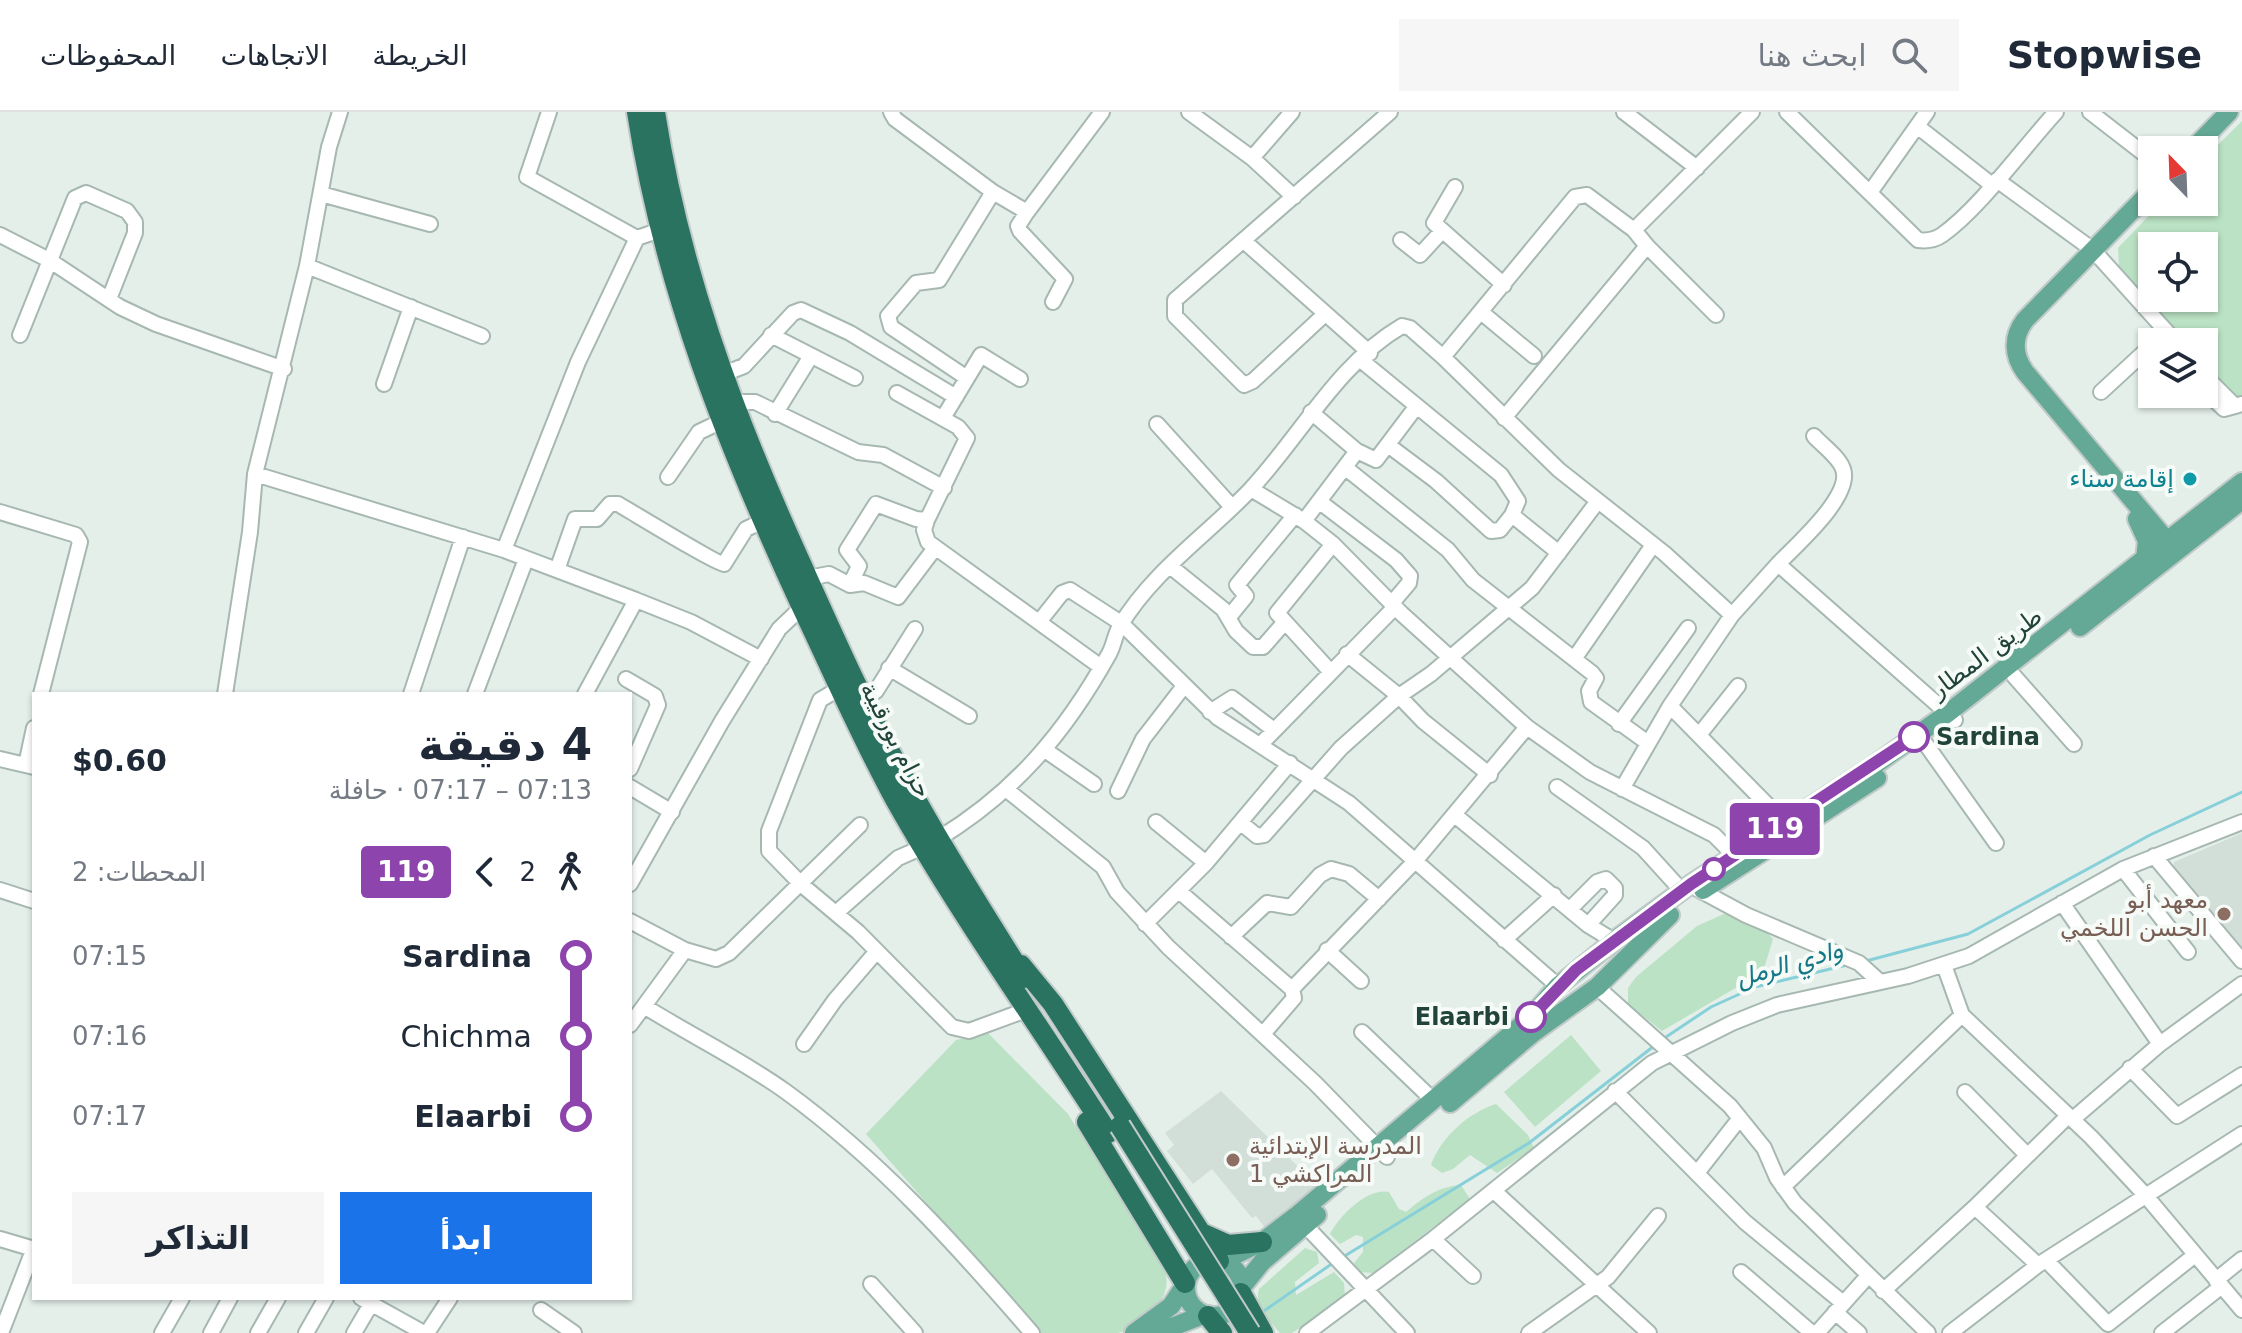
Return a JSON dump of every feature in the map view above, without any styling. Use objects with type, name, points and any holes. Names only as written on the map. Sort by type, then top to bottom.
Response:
[{"type":"highway","name":"حزام بورقيبة","points":[[637,112],[660,230],[690,337],[720,422],[840,688],[931,843],[1114,1129],[1250,1333]]},
{"type":"highway","name":"حزام بورقيبة","points":[[655,112],[687,270],[731,402],[808,578],[931,843]]},
{"type":"highway","points":[[996,945],[1018,1013],[1185,1284]]},
{"type":"highway","points":[[996,945],[1053,1004],[1221,1261]]},
{"type":"highway","name":"حزام بورقيبة","points":[[1114,1129],[1235,1333]]},
{"type":"highway","points":[[1200,1232],[1228,1245],[1262,1242]]},
{"type":"highway","points":[[1242,1290],[1263,1333]]},
{"type":"highway","points":[[1206,1316],[1222,1333]]},
{"type":"main road","points":[[2206,136],[2229,112]]},
{"type":"main road","points":[[2138,204],[2025,320],[2016,337],[2015,349],[2025,372],[2119,487],[2163,552]]},
{"type":"main road","name":"طريق المطار","points":[[1790,827],[2014,676],[2242,482]]},
{"type":"main road","name":"طريق المطار","points":[[1383,1152],[1434,1101],[1616,939],[1925,743],[1951,717],[2163,552],[2242,500]]},
{"type":"main road","points":[[2141,516],[2165,525],[2187,526]]},
{"type":"main road","points":[[2141,516],[2147,541],[2163,552]]},
{"type":"main road","name":"طريق المطار","points":[[1221,1261],[1262,1242],[1330,1196],[1597,987],[1631,956],[1691,889]]},
{"type":"main road","points":[[1616,939],[1631,956]]},
{"type":"main road","points":[[1555,991],[1564,1012]]},
{"type":"main road","name":"طريق المطار","points":[[1242,1290],[1251,1272],[1305,1225],[1330,1196]]},
{"type":"main road","points":[[1134,1333],[1171,1306],[1195,1266],[1221,1261],[1237,1272],[1242,1290],[1228,1313],[1206,1316],[1157,1333]]},
{"type":"main road","points":[[1185,1284],[1188,1301],[1206,1316]]},
{"type":"street","points":[[225,692],[250,532],[255,474],[284,369],[340,112]]},
{"type":"street","points":[[549,112],[527,177],[637,238]]},
{"type":"street","points":[[891,112],[895,119],[993,192],[1027,212]]},
{"type":"street","points":[[1053,302],[1065,279],[1018,226],[1102,112]]},
{"type":"street","points":[[1252,158],[1292,112]]},
{"type":"street","points":[[1325,314],[1253,381],[1244,385],[1175,316],[1173,306],[1175,300],[1245,242],[1390,112]]},
{"type":"street","points":[[1624,112],[1697,168]]},
{"type":"street","points":[[1634,230],[1752,112]]},
{"type":"street","points":[[1787,112],[1918,240],[1929,241],[1940,237],[2056,112]]},
{"type":"street","points":[[2090,112],[2138,149]]},
{"type":"street","points":[[1193,113],[1252,158],[1294,197]]},
{"type":"street","points":[[1871,191],[1922,116],[1994,182],[2093,250],[2163,328]]},
{"type":"street","points":[[1455,187],[1433,220],[1504,285]]},
{"type":"street","points":[[967,378],[891,327],[887,320],[916,283],[939,280],[993,192]]},
{"type":"street","points":[[20,335],[49,260],[80,194],[86,193],[127,211],[136,227],[109,299]]},
{"type":"street","points":[[321,194],[430,224]]},
{"type":"street","points":[[1443,357],[1579,194],[1597,201],[1634,230],[1716,315]]},
{"type":"street","points":[[504,550],[583,350],[637,238],[660,230]]},
{"type":"street","points":[[1401,240],[1420,255],[1442,231]]},
{"type":"street","points":[[0,235],[49,260],[109,299],[156,324],[284,369]]},
{"type":"street","points":[[1245,242],[1325,314],[1416,407],[1508,482],[1518,501],[1512,515],[1500,530],[1491,531],[1436,481],[1388,445]]},
{"type":"street","points":[[1504,418],[1647,246]]},
{"type":"street","points":[[307,266],[482,336]]},
{"type":"street","points":[[384,384],[411,307]]},
{"type":"street","points":[[721,375],[744,366],[793,313],[809,312],[956,397]]},
{"type":"street","points":[[1481,312],[1534,356]]},
{"type":"street","points":[[836,913],[898,858],[980,814],[1007,790],[1045,750],[1101,667],[1121,623],[1170,566],[1251,489],[1311,412],[1399,327],[1406,326],[1443,357],[1504,418],[1732,615]]},
{"type":"street","points":[[771,335],[855,378]]},
{"type":"street","points":[[943,418],[983,355],[1020,379]]},
{"type":"street","points":[[775,414],[811,356]]},
{"type":"street","points":[[2101,392],[2138,358]]},
{"type":"street","points":[[2218,387],[2238,405]]},
{"type":"street","points":[[897,393],[943,418],[967,438],[927,520],[925,536],[935,548],[1101,667]]},
{"type":"street","points":[[731,402],[755,402],[858,452],[883,455],[944,488]]},
{"type":"street","points":[[2218,403],[2224,409],[2238,405]]},
{"type":"street","points":[[1311,412],[1357,451],[1376,460],[1416,407]]},
{"type":"street","points":[[668,477],[699,432],[720,422]]},
{"type":"street","points":[[1157,424],[1232,507]]},
{"type":"street","points":[[1622,789],[1670,706],[1732,615],[1835,502],[1844,484],[1842,465],[1814,436]]},
{"type":"street","points":[[1229,617],[1246,596],[1237,585],[1300,518],[1320,502],[1347,469],[1357,451]]},
{"type":"street","points":[[1347,469],[1448,550],[1467,575],[1595,676],[1589,691],[1591,702],[1648,743]]},
{"type":"street","points":[[255,474],[504,550],[691,622],[761,659]]},
{"type":"street","points":[[1251,489],[1300,518],[1333,544],[1448,658],[1527,727],[1590,772],[1714,835],[1739,860]]},
{"type":"street","points":[[1241,823],[1257,836],[1264,835],[1341,748],[1399,696],[1511,608],[1541,578],[1598,501]]},
{"type":"street","points":[[1260,745],[1393,605],[1409,583],[1410,576],[1396,560],[1320,502]]},
{"type":"street","points":[[557,570],[575,519],[597,519],[610,504],[618,504],[718,564],[724,564],[746,529],[763,521]]},
{"type":"street","points":[[850,585],[859,566],[847,550],[876,504],[927,520]]},
{"type":"street","points":[[0,512],[76,535],[80,542],[42,692]]},
{"type":"street","points":[[1512,515],[1559,553]]},
{"type":"street","points":[[412,692],[463,537]]},
{"type":"street","points":[[1330,671],[1284,623],[1277,610],[1333,544]]},
{"type":"street","points":[[1574,659],[1653,545]]},
{"type":"street","points":[[808,578],[829,574],[850,585],[864,583],[898,597],[935,548]]},
{"type":"street","points":[[476,692],[526,559]]},
{"type":"street","points":[[1778,564],[1951,717]]},
{"type":"street","points":[[1170,566],[1229,617],[1236,631],[1258,649],[1284,623]]},
{"type":"street","points":[[1039,622],[1062,593],[1070,590],[1121,623],[1210,712],[1316,779],[1416,860],[1555,991]]},
{"type":"street","points":[[586,692],[636,600]]},
{"type":"street","points":[[632,881],[779,629],[802,607]]},
{"type":"street","points":[[1619,724],[1688,628]]},
{"type":"street","points":[[864,699],[876,691],[915,629]]},
{"type":"street","points":[[1347,654],[1490,775]]},
{"type":"street","points":[[889,668],[969,716]]},
{"type":"street","points":[[2014,676],[2074,744]]},
{"type":"street","points":[[626,679],[655,696],[658,705],[632,764]]},
{"type":"street","points":[[1118,791],[1143,739],[1184,686]]},
{"type":"street","points":[[1699,735],[1738,686]]},
{"type":"street","points":[[840,688],[820,700],[767,841],[774,858],[877,951],[959,1031],[998,1023],[1018,1013]]},
{"type":"street","points":[[1210,712],[1232,698],[1274,730]]},
{"type":"street","points":[[1670,706],[1790,827]]},
{"type":"street","points":[[1292,989],[1456,816],[1527,727]]},
{"type":"street","points":[[1925,743],[1996,843]]},
{"type":"street","points":[[1045,750],[1094,784]]},
{"type":"street","points":[[0,759],[30,766]]},
{"type":"street","points":[[1145,924],[1180,892],[1290,763]]},
{"type":"street","points":[[1557,787],[1643,848],[1691,889],[1859,963],[1880,982]]},
{"type":"street","points":[[632,788],[672,812]]},
{"type":"street","points":[[1007,790],[1103,867],[1117,892],[1145,924],[1383,1152]]},
{"type":"street","points":[[1456,816],[1588,925],[1616,939]]},
{"type":"street","points":[[1156,822],[1206,863]]},
{"type":"street","points":[[1307,1333],[1433,1239],[1615,1091],[1670,1054],[1777,1005],[1944,965],[1992,945],[2123,869],[2242,822]]},
{"type":"street","points":[[632,922],[685,950],[710,958],[724,956],[802,885],[860,825]]},
{"type":"street","points":[[2154,856],[2242,961]]},
{"type":"street","points":[[1231,937],[1267,903],[1291,907],[1320,875],[1331,869],[1349,874],[1379,899]]},
{"type":"street","points":[[2123,869],[2188,952]]},
{"type":"street","points":[[1570,909],[1597,882],[1606,879],[1615,888],[1615,895],[1588,925]]},
{"type":"street","points":[[0,890],[32,900]]},
{"type":"street","points":[[1180,892],[1292,989],[1294,998],[1263,1034]]},
{"type":"street","points":[[1504,940],[1554,895]]},
{"type":"street","points":[[2062,903],[2160,1044]]},
{"type":"street","points":[[632,1022],[685,950]]},
{"type":"street","points":[[1327,950],[1361,981]]},
{"type":"street","points":[[804,1044],[844,988],[877,951]]},
{"type":"street","points":[[1944,965],[1962,1015],[2071,1118],[2146,1196],[2242,1310]]},
{"type":"street","points":[[1883,1291],[2027,1155],[2160,1044],[2242,984]]},
{"type":"street","points":[[1597,987],[1740,1118],[1768,1154],[1783,1187],[1867,1277],[1928,1333]]},
{"type":"street","points":[[644,1006],[742,1062],[836,1131],[915,1201],[1032,1333]]},
{"type":"street","points":[[1783,1187],[1962,1015]]},
{"type":"street","points":[[1362,1032],[1434,1101]]},
{"type":"street","points":[[2130,1068],[2177,1116],[2242,1075]]},
{"type":"street","points":[[1615,1091],[1745,1222],[1839,1308],[1859,1333]]},
{"type":"street","points":[[1965,1092],[2027,1155]]},
{"type":"street","points":[[1697,1173],[1740,1118]]},
{"type":"street","points":[[1950,1333],[2042,1262],[2242,1134]]},
{"type":"street","points":[[1494,1191],[1595,1287],[1649,1333]]},
{"type":"street","points":[[1975,1207],[2042,1262],[2103,1329],[2195,1255]]},
{"type":"street","points":[[1529,1333],[1595,1287],[1658,1216]]},
{"type":"street","points":[[1305,1225],[1407,1333]]},
{"type":"street","points":[[0,1239],[32,1247]]},
{"type":"street","points":[[1433,1239],[1473,1276]]},
{"type":"street","points":[[1,1333],[32,1253]]},
{"type":"street","points":[[2162,1333],[2242,1259]]},
{"type":"street","points":[[1741,1272],[1792,1327],[1814,1333],[1867,1277]]},
{"type":"street","points":[[871,1284],[915,1333]]},
{"type":"street","points":[[162,1333],[181,1300]]},
{"type":"street","points":[[211,1333],[229,1300]]},
{"type":"street","points":[[258,1333],[276,1300]]},
{"type":"street","points":[[306,1333],[325,1300]]},
{"type":"street","points":[[354,1333],[366,1301],[425,1333],[449,1300]]},
{"type":"street","points":[[541,1310],[574,1333]]},
{"type":"shaded area","name":"معهد أبو الحسن اللخمي","points":[[2242,833],[2242,957],[2173,874],[2174,862]]},
{"type":"shaded area","name":"المدرسة الإبتدائية المراكشي 1","points":[[1221,1091],[1317,1185],[1265,1228],[1256,1216],[1252,1218],[1212,1169],[1193,1184],[1167,1151],[1174,1145],[1165,1133]]},
{"type":"green space","points":[[2242,121],[2242,397],[2229,401],[2218,387],[2218,328],[2169,328],[2156,312],[2218,312],[2218,232],[2138,232],[2138,290],[2119,267],[2118,248],[2149,216],[2218,216],[2218,145]]},
{"type":"green space","points":[[1726,913],[1763,928],[1773,939],[1763,972],[1662,1031],[1628,1004],[1628,988],[1636,977],[1697,926]]},
{"type":"green space","points":[[988,1033],[1068,1114],[1164,1269],[1167,1280],[1162,1300],[1147,1317],[1128,1330],[1118,1333],[1041,1333],[866,1134],[956,1040]]},
{"type":"green space","points":[[1571,1035],[1601,1071],[1535,1127],[1504,1092]]},
{"type":"green space","points":[[1496,1104],[1528,1135],[1534,1148],[1497,1173],[1470,1155],[1453,1169],[1442,1173],[1431,1165],[1441,1145],[1457,1127],[1475,1113]]},
{"type":"green space","points":[[1461,1185],[1470,1199],[1373,1273],[1359,1272],[1354,1263],[1363,1252],[1363,1237],[1356,1235],[1340,1244],[1330,1234],[1347,1211],[1372,1194],[1389,1192],[1399,1209],[1406,1212],[1431,1194]]},
{"type":"green space","points":[[1305,1248],[1317,1252],[1319,1263],[1295,1282],[1296,1295],[1334,1272],[1344,1283],[1345,1297],[1292,1333],[1280,1333],[1261,1307],[1259,1289]]},
{"type":"waterway","name":"وادي الرمل","points":[[1866,961],[1968,934],[2150,835],[2242,792]]},
{"type":"waterway","name":"وادي الرمل","points":[[1663,1039],[1711,1007],[1755,987],[1847,965]]},
{"type":"waterway","name":"وادي الرمل","points":[[1343,1257],[1529,1143],[1654,1046]]},
{"type":"waterway","name":"وادي الرمل","points":[[1261,1313],[1333,1263]]},
{"type":"bus line","name":"119","points":[[1531,1017],[1576,970],[1691,884],[1914,737]]},
{"type":"place","name":"إقامة سناء","points":[[2190,479]]},
{"type":"place","name":"Sardina","points":[[1914,737]]},
{"type":"place","name":"معهد أبو الحسن اللخمي","points":[[2224,914]]},
{"type":"place","name":"Elaarbi","points":[[1531,1017]]},
{"type":"place","name":"المدرسة الإبتدائية المراكشي 1","points":[[1233,1160]]}]
